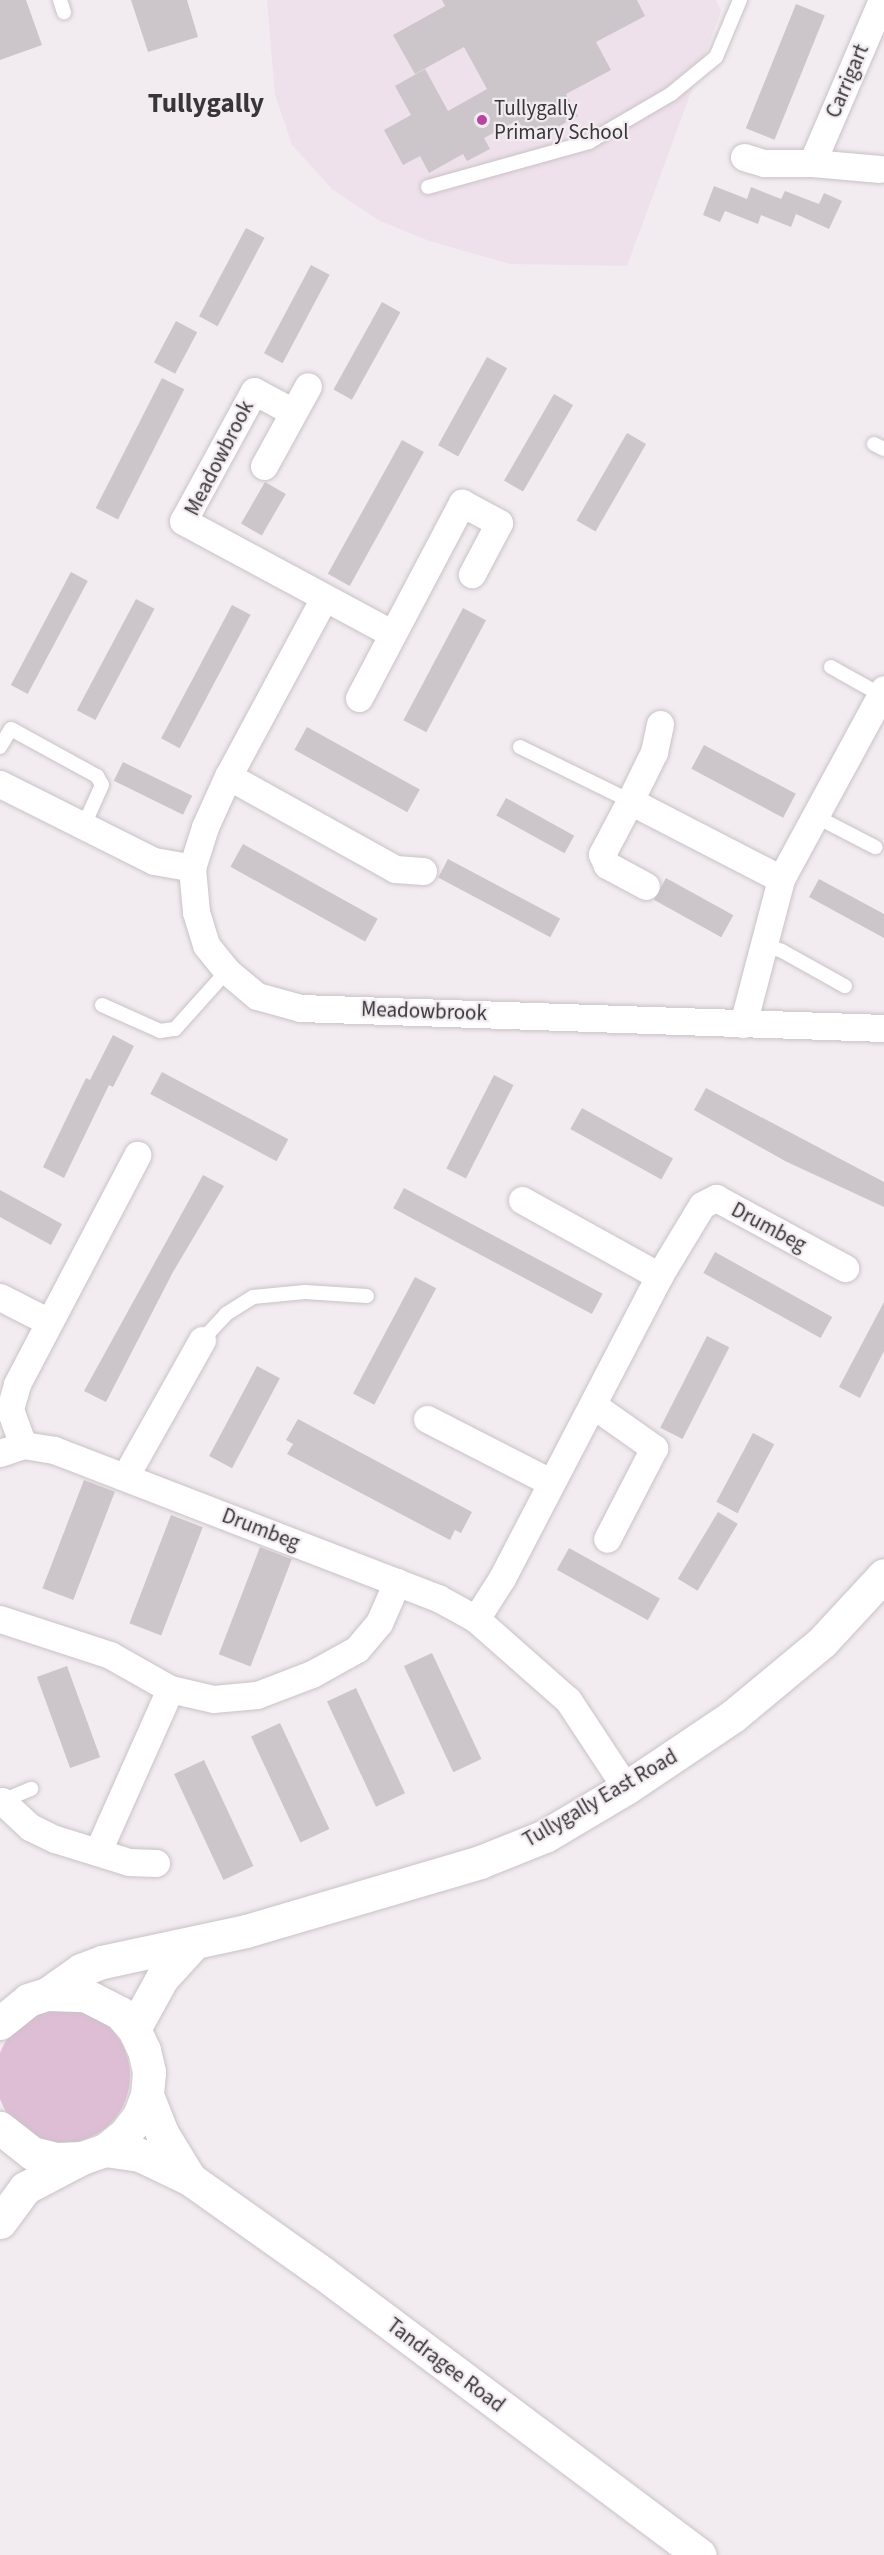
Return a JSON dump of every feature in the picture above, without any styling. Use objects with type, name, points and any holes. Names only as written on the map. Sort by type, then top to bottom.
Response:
[{"type":"main road","name":"Tullygally East Road","points":[[4,2014],[47,1994],[81,1970],[102,1962],[193,1944],[480,1862],[545,1836],[626,1788],[733,1716],[822,1642],[884,1575]]},
{"type":"main road","points":[[134,2029],[162,1978],[193,1944]]},
{"type":"main road","points":[[0,2222],[26,2188],[93,2154],[125,2134],[147,2095],[149,2072],[144,2050],[134,2029],[103,2001],[76,1993],[47,1994]]},
{"type":"main road","name":"Tandragee Road","points":[[147,2095],[162,2133],[190,2179]]},
{"type":"main road","name":"Tandragee Road","points":[[0,2128],[32,2153],[56,2159],[93,2154],[140,2155],[190,2179],[320,2271],[700,2555]]},
{"type":"street","name":"Carrigart","points":[[812,163],[882,0]]},
{"type":"street","points":[[744,157],[764,163],[812,163],[880,169]]},
{"type":"street","name":"Meadowbrook","points":[[264,466],[308,386]]},
{"type":"street","name":"Meadowbrook","points":[[293,412],[254,391],[183,521],[393,634]]},
{"type":"street","points":[[359,698],[462,503],[499,523],[471,574]]},
{"type":"street","name":"Meadowbrook","points":[[324,598],[228,776],[205,827],[192,868],[196,912],[206,945],[227,971],[257,996],[300,1008],[884,1028]]},
{"type":"street","points":[[743,1024],[761,944],[781,879],[882,692]]},
{"type":"street","points":[[646,886],[607,865],[602,854],[654,752],[660,724]]},
{"type":"street","points":[[228,776],[395,869],[423,871]]},
{"type":"street","points":[[0,784],[154,861],[192,868]]},
{"type":"street","points":[[630,801],[781,879]]},
{"type":"street","name":"Drumbeg","points":[[137,1155],[48,1322],[9,1379],[11,1449],[54,1450],[126,1475],[397,1582],[476,1619],[568,1700],[626,1788]]},
{"type":"street","name":"Drumbeg","points":[[476,1619],[593,1405],[660,1276],[702,1205],[716,1198],[845,1268]]},
{"type":"street","points":[[522,1200],[660,1276]]},
{"type":"street","points":[[0,1297],[48,1322]]},
{"type":"street","points":[[126,1475],[202,1340]]},
{"type":"street","points":[[593,1405],[654,1448],[608,1539]]},
{"type":"street","points":[[427,1419],[550,1482]]},
{"type":"street","points":[[0,1619],[110,1655],[170,1689],[213,1699],[257,1695],[312,1674],[357,1648],[379,1623],[397,1582]]},
{"type":"street","points":[[98,1851],[170,1689]]},
{"type":"street","points":[[1,1802],[30,1827],[129,1862],[156,1863]]},
{"type":"lane","points":[[428,187],[589,142],[671,94],[716,57],[740,0]]},
{"type":"lane","points":[[831,667],[882,692]]},
{"type":"lane","points":[[0,747],[11,729],[97,776],[102,785],[84,825]]},
{"type":"lane","points":[[520,747],[630,801]]},
{"type":"lane","points":[[815,816],[875,847]]},
{"type":"lane","points":[[761,944],[782,951],[845,986]]},
{"type":"lane","points":[[102,1005],[160,1031],[175,1029],[227,971]]},
{"type":"lane","points":[[202,1340],[226,1314],[253,1297],[305,1292],[367,1296]]},
{"type":"lane","points":[[1,1802],[31,1789]]},
{"type":"shaded area","name":"Tullygally Primary School","points":[[267,0],[716,0],[721,11],[627,266],[510,264],[429,241],[380,221],[333,190],[292,145],[275,95]]},
{"type":"shaded area","points":[[63,2009],[89,2014],[110,2029],[125,2050],[130,2076],[125,2102],[110,2123],[89,2138],[63,2143],[37,2138],[16,2123],[1,2102],[-4,2076],[1,2050],[16,2029],[37,2014]]},
{"type":"building","points":[[0,0],[26,0],[42,45],[0,60]]},
{"type":"building","points":[[131,0],[187,0],[198,37],[148,52]]},
{"type":"building","points":[[442,0],[637,0],[645,16],[596,42],[611,70],[566,94],[578,116],[530,142],[518,120],[484,138],[490,149],[467,161],[463,154],[429,173],[420,156],[403,165],[384,130],[411,115],[395,86],[425,69],[448,111],[487,89],[464,47],[415,74],[393,35],[445,6]]},
{"type":"building","points":[[796,4],[825,16],[775,140],[746,128]]},
{"type":"building","points":[[714,186],[747,199],[751,187],[781,199],[785,191],[819,204],[824,193],[842,201],[829,229],[796,214],[791,227],[761,215],[758,224],[725,211],[720,222],[703,215]]},
{"type":"building","points":[[246,228],[265,238],[218,326],[199,316]]},
{"type":"building","points":[[311,265],[330,275],[283,363],[264,353]]},
{"type":"building","points":[[382,302],[400,312],[352,400],[334,389]]},
{"type":"building","points":[[176,321],[197,332],[175,374],[154,362]]},
{"type":"building","points":[[487,357],[507,368],[458,456],[438,445]]},
{"type":"building","points":[[162,378],[184,389],[118,519],[96,508]]},
{"type":"building","points":[[554,394],[573,405],[523,492],[504,481]]},
{"type":"building","points":[[627,433],[646,444],[596,531],[576,520]]},
{"type":"building","points":[[402,440],[424,452],[350,586],[328,574]]},
{"type":"building","points":[[265,482],[286,494],[262,536],[241,524]]},
{"type":"building","points":[[71,572],[88,581],[28,694],[11,685]]},
{"type":"building","points":[[136,599],[155,609],[95,720],[77,710]]},
{"type":"building","points":[[232,605],[251,615],[180,748],[161,738]]},
{"type":"building","points":[[463,608],[486,620],[426,732],[403,720]]},
{"type":"building","points":[[307,727],[420,790],[407,812],[294,750]]},
{"type":"building","points":[[704,745],[796,794],[783,818],[691,769]]},
{"type":"building","points":[[123,762],[192,796],[183,815],[114,781]]},
{"type":"building","points":[[506,798],[574,836],[565,853],[496,815]]},
{"type":"building","points":[[243,844],[378,919],[365,941],[230,867]]},
{"type":"building","points":[[448,859],[560,919],[550,937],[438,878]]},
{"type":"building","points":[[666,878],[733,915],[721,937],[654,900]]},
{"type":"building","points":[[819,879],[884,914],[884,938],[809,897]]},
{"type":"building","points":[[113,1035],[134,1046],[113,1087],[109,1085],[64,1178],[43,1167],[86,1078],[90,1080]]},
{"type":"building","points":[[162,1072],[288,1139],[277,1161],[150,1094]]},
{"type":"building","points":[[494,1075],[514,1085],[466,1179],[446,1169]]},
{"type":"building","points":[[706,1088],[884,1182],[884,1207],[785,1161],[694,1110]]},
{"type":"building","points":[[582,1108],[673,1158],[661,1179],[570,1129]]},
{"type":"building","points":[[203,1175],[224,1186],[173,1272],[106,1402],[84,1391]]},
{"type":"building","points":[[404,1188],[603,1294],[592,1314],[393,1208]]},
{"type":"building","points":[[0,1190],[62,1224],[51,1245],[0,1217]]},
{"type":"building","points":[[715,1252],[832,1317],[821,1338],[703,1273]]},
{"type":"building","points":[[415,1277],[436,1288],[374,1405],[353,1394]]},
{"type":"building","points":[[884,1302],[884,1351],[860,1398],[839,1387]]},
{"type":"building","points":[[707,1336],[729,1347],[683,1439],[660,1428]]},
{"type":"building","points":[[257,1366],[280,1378],[232,1468],[209,1456]]},
{"type":"building","points":[[298,1419],[472,1512],[461,1533],[455,1530],[450,1540],[287,1454],[293,1444],[286,1440]]},
{"type":"building","points":[[753,1433],[774,1444],[738,1513],[716,1502]]},
{"type":"building","points":[[84,1480],[115,1492],[73,1600],[42,1588]]},
{"type":"building","points":[[718,1512],[738,1524],[698,1591],[678,1579]]},
{"type":"building","points":[[171,1515],[203,1527],[161,1635],[129,1623]]},
{"type":"building","points":[[260,1547],[292,1559],[251,1667],[219,1654]]},
{"type":"building","points":[[569,1548],[660,1598],[648,1620],[557,1570]]},
{"type":"building","points":[[432,1653],[481,1759],[453,1772],[404,1666]]},
{"type":"building","points":[[67,1666],[100,1757],[70,1768],[37,1677]]},
{"type":"building","points":[[356,1688],[405,1793],[376,1807],[327,1702]]},
{"type":"building","points":[[280,1723],[329,1829],[300,1843],[251,1737]]},
{"type":"building","points":[[204,1760],[253,1866],[224,1880],[174,1774]]},
{"type":"place","name":"Tullygally Primary School","points":[[482,120]]},
{"type":"district","name":"Tullygally","points":[[206,104]]}]
